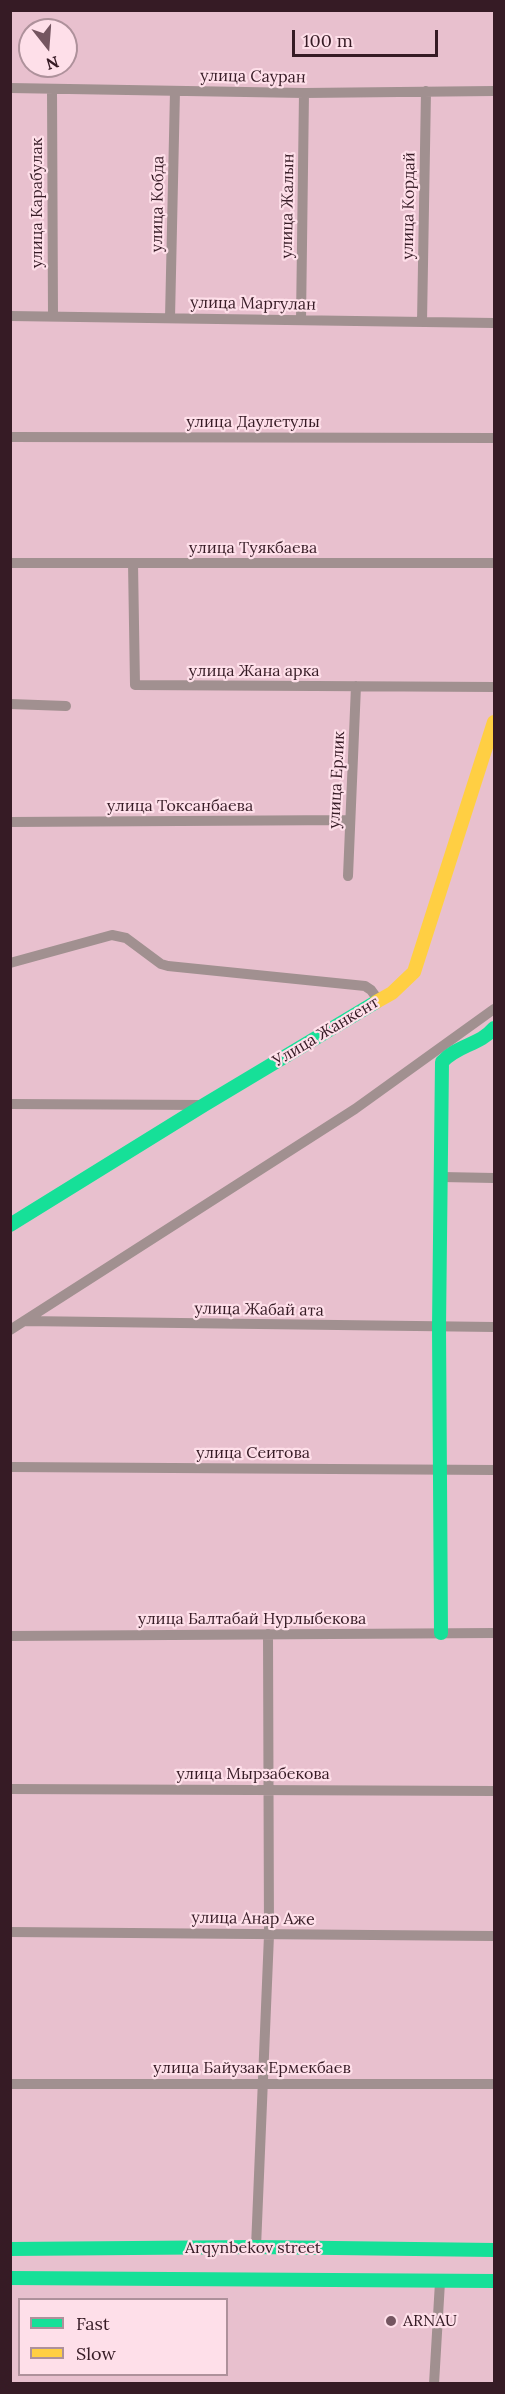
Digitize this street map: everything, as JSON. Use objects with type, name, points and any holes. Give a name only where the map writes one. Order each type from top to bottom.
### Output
[{"type":"street","name":"улица Сауран","points":[[10,88],[304,93],[495,90]]},
{"type":"street","name":"улица Карабулак","points":[[52,89],[53,316]]},
{"type":"street","name":"улица Кобда","points":[[170,318],[175,91]]},
{"type":"street","name":"улица Кордай","points":[[422,322],[426,91]]},
{"type":"street","name":"улица Жалын","points":[[301,320],[304,93]]},
{"type":"street","name":"улица Маргулан","points":[[10,315],[495,323]]},
{"type":"street","name":"улица Даулетулы","points":[[10,437],[495,438]]},
{"type":"street","name":"улица Туякбаева","points":[[10,563],[495,563]]},
{"type":"street","name":"улица Жана арка","points":[[133,563],[135,685],[495,687]]},
{"type":"street","name":"улица Ерлик","points":[[348,876],[356,686]]},
{"type":"street","points":[[10,704],[66,706]]},
{"type":"street","name":"Улица Жанкент","points":[[10,1225],[204,1105],[379,1001],[404,983],[414,972],[495,722]]},
{"type":"street","name":"улица Токсанбаева","points":[[10,822],[350,820]]},
{"type":"street","points":[[10,963],[103,936],[120,935],[161,964],[168,966],[365,986],[379,1001]]},
{"type":"street","points":[[10,1329],[355,1109],[484,1015],[495,1010]]},
{"type":"street","points":[[441,1633],[439,1327],[442,1062],[457,1047],[489,1036],[495,1028]]},
{"type":"street","points":[[10,1104],[204,1105]]},
{"type":"street","points":[[442,1177],[495,1178]]},
{"type":"street","name":"улица Жабай ата","points":[[24,1321],[495,1327]]},
{"type":"street","name":"улица Сеитова","points":[[10,1467],[495,1470]]},
{"type":"street","name":"улица Балтабай Нурлыбекова","points":[[10,1636],[495,1633]]},
{"type":"street","points":[[256,2247],[269,1935],[268,1634]]},
{"type":"street","name":"улица Мырзабекова","points":[[10,1789],[495,1791]]},
{"type":"street","name":"улица Анар Аже","points":[[10,1932],[495,1936]]},
{"type":"street","name":"улица Байузак Ермекбаев","points":[[10,2084],[495,2084]]},
{"type":"street","name":"Arqynbekov street","points":[[10,2249],[256,2247],[495,2250]]},
{"type":"street","name":"Arqynbekov street","points":[[10,2278],[495,2281]]},
{"type":"street","points":[[434,2384],[441,2282]]},
{"type":"traffic: fast","points":[[10,1225],[376,1002]]},
{"type":"traffic: fast","points":[[441,1633],[439,1327],[442,1062],[454,1052],[482,1038],[494,1028]]},
{"type":"traffic: fast","points":[[10,2249],[256,2247],[494,2250]]},
{"type":"traffic: fast","points":[[10,2278],[494,2281]]},
{"type":"traffic: slow","points":[[376,1002],[392,993],[414,972],[494,722]]},
{"type":"place","name":"ARNAU","points":[[391,2321]]}]
